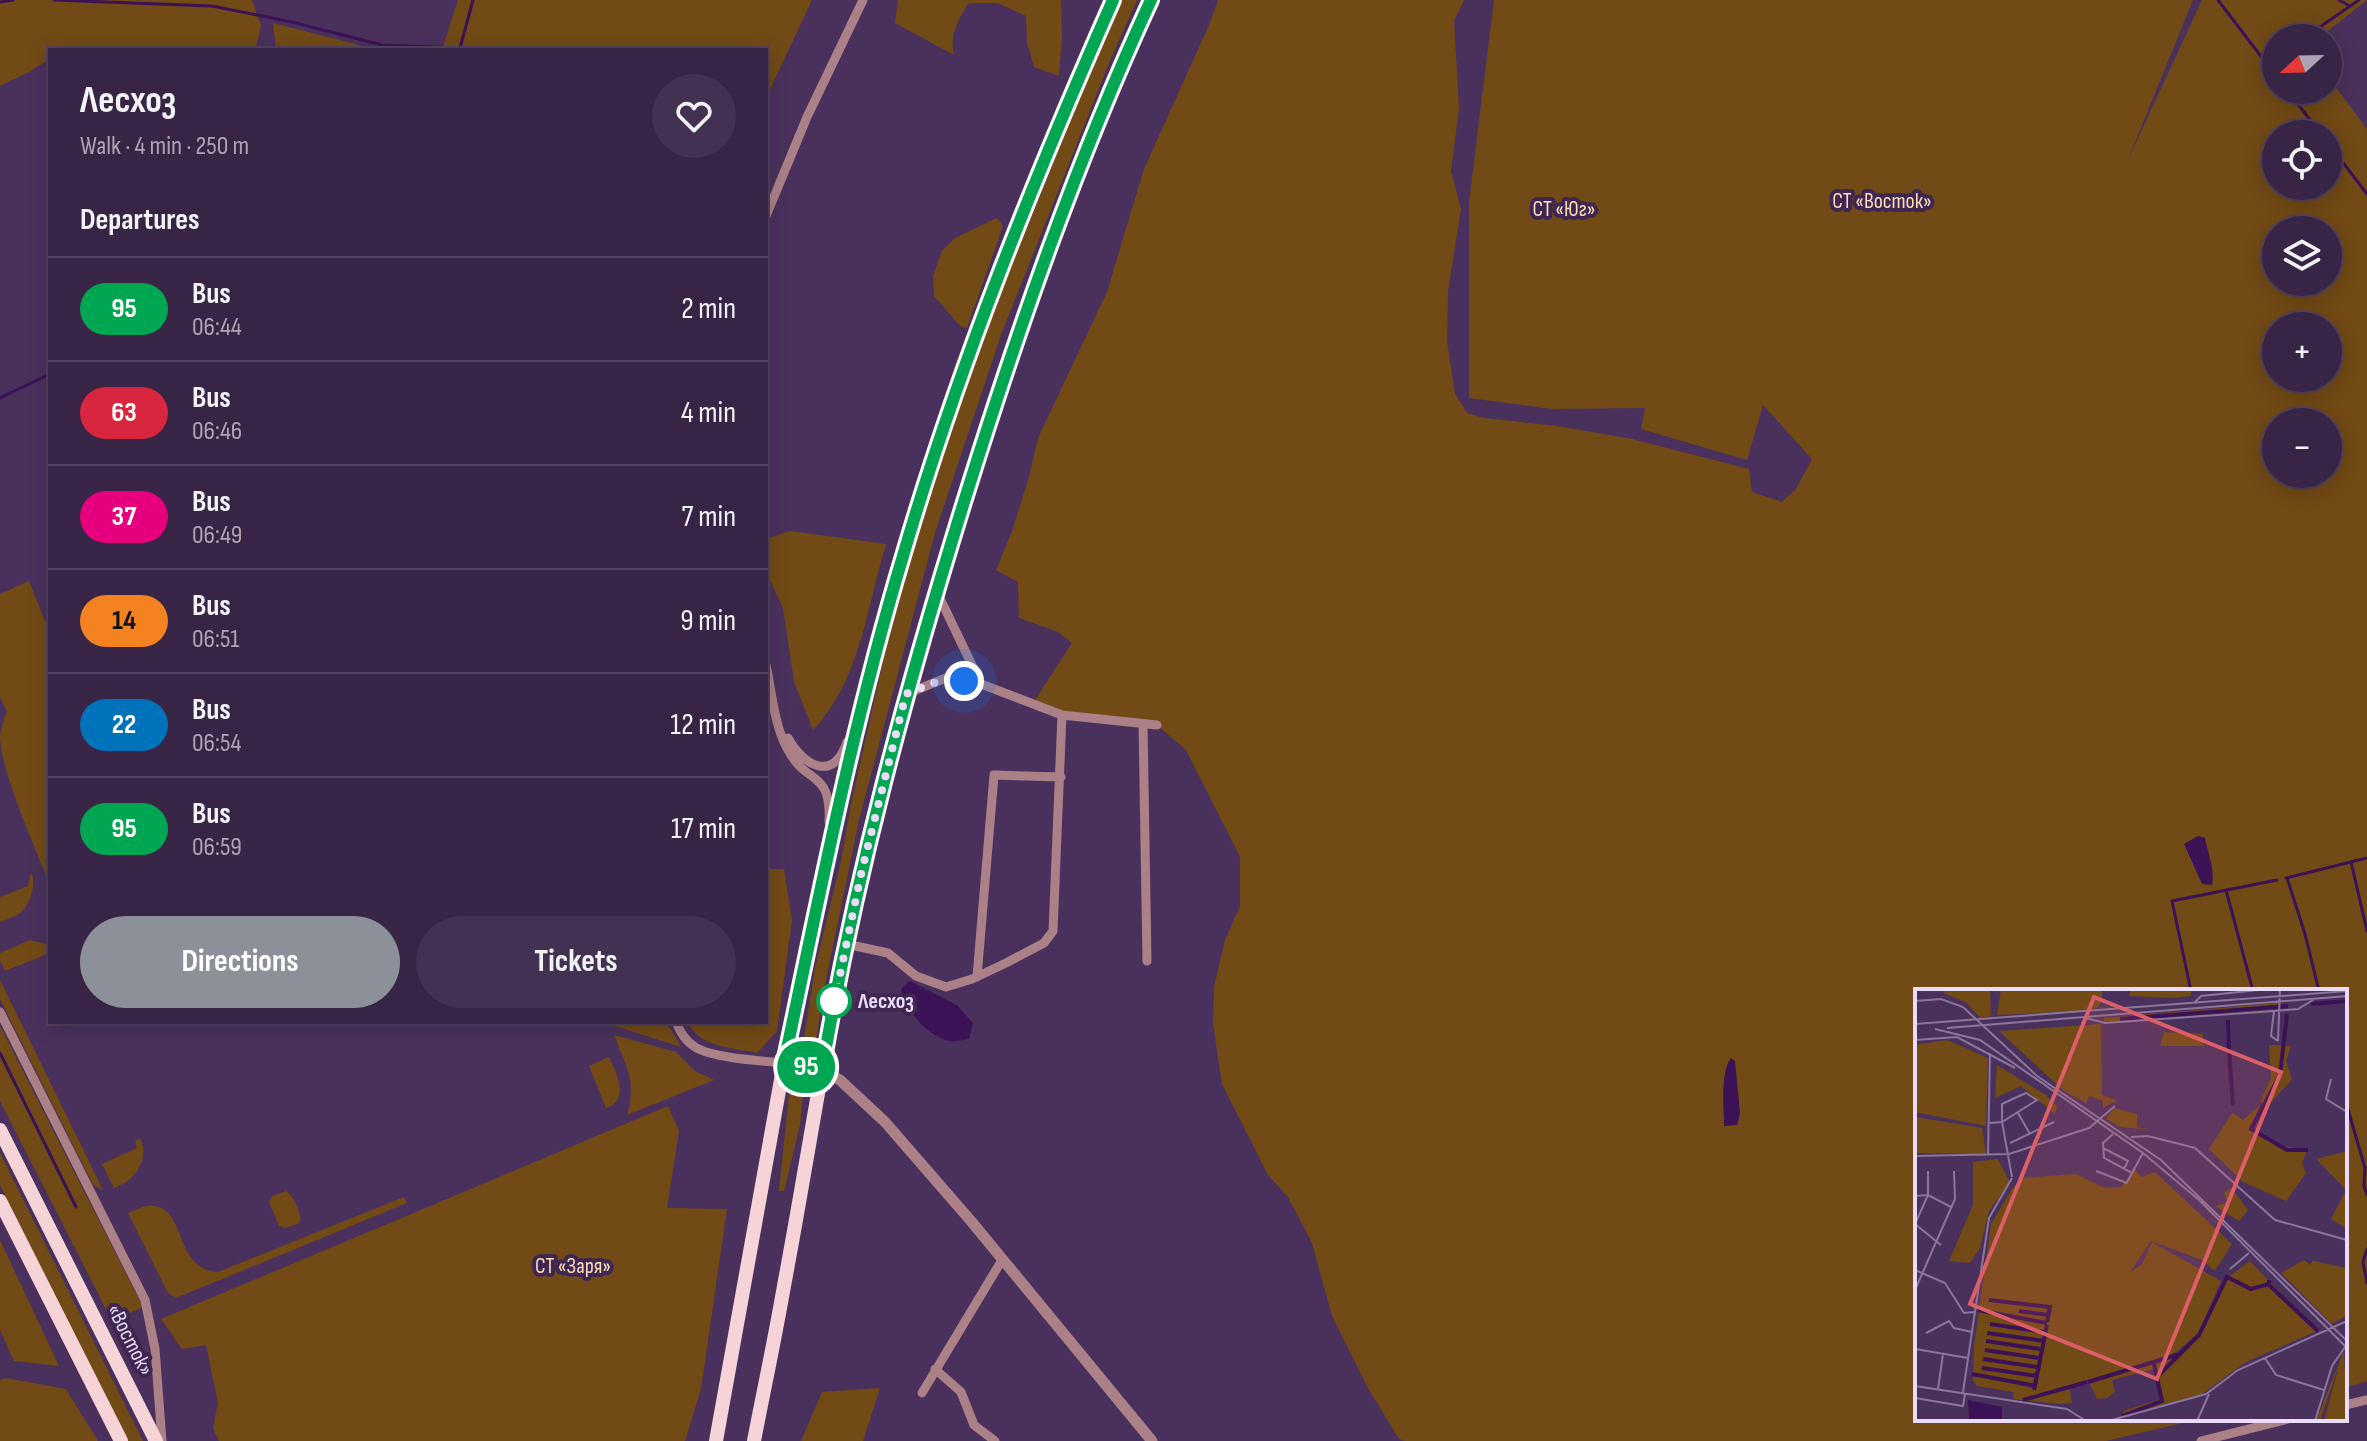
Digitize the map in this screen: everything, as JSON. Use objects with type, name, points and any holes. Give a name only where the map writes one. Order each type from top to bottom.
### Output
[{"type":"main road","points":[[716,1441],[784,1063],[827,853],[862,706],[903,556],[969,351],[1047,150],[1112,0]]},
{"type":"main road","points":[[754,1441],[846,944],[906,694],[992,410],[1067,197],[1151,0]]},
{"type":"main road","name":"«Восток»","points":[[0,1130],[156,1441]]},
{"type":"main road","points":[[0,1201],[121,1441]]},
{"type":"street","points":[[768,211],[807,117],[863,0]]},
{"type":"street","points":[[936,590],[981,684]]},
{"type":"street","points":[[768,675],[789,753],[829,796],[827,853]]},
{"type":"street","points":[[906,694],[946,678],[981,684],[1062,715],[1157,725]]},
{"type":"street","points":[[776,713],[797,753],[811,764],[824,767],[840,759],[855,716],[862,706]]},
{"type":"street","points":[[846,944],[888,953],[916,976],[946,987],[977,977],[1044,943],[1053,931],[1062,715]]},
{"type":"street","points":[[1143,724],[1147,961]]},
{"type":"street","points":[[977,977],[994,775],[1061,777]]},
{"type":"street","points":[[0,1012],[145,1300],[155,1349],[162,1441]]},
{"type":"street","points":[[677,1024],[691,1045],[704,1052],[822,1070],[840,1080],[885,1122],[1152,1441]]},
{"type":"street","points":[[922,1393],[1002,1260]]},
{"type":"street","points":[[935,1369],[961,1392],[974,1425],[995,1441]]},
{"type":"street","points":[[2347,1405],[2367,1400]]},
{"type":"street","points":[[2201,1441],[2280,1421]]},
{"type":"green space","points":[[0,0],[252,0],[261,26],[256,48],[48,48],[48,60],[0,86]]},
{"type":"green space","points":[[458,0],[812,0],[768,94],[768,48],[443,48]]},
{"type":"green space","points":[[898,0],[1061,0],[1059,76],[1034,67],[1027,43],[1026,16],[998,3],[969,3],[956,28],[954,55],[895,23]]},
{"type":"green space","points":[[1122,0],[1137,0],[1001,335],[935,533],[859,820],[815,1047],[803,1045],[815,968],[841,861],[851,804],[887,644],[918,528],[979,346]]},
{"type":"green space","points":[[1218,0],[1464,0],[1454,21],[1459,108],[1451,171],[1461,209],[1448,291],[1447,341],[1455,394],[1467,413],[1632,439],[1749,469],[1752,492],[1782,502],[1796,489],[1812,459],[1763,405],[1747,460],[1641,429],[1645,408],[1552,409],[1469,398],[1469,202],[1494,0],[2193,0],[2127,162],[2202,0],[2367,0],[2337,24],[2262,24],[2262,104],[2342,104],[2342,96],[2367,129],[2367,1381],[2347,1387],[2347,989],[1915,989],[1915,1421],[2191,1421],[2106,1441],[1399,1439],[1368,1388],[1332,1316],[1312,1243],[1288,1197],[1268,1175],[1222,1084],[1213,1023],[1214,987],[1225,940],[1240,906],[1240,857],[1186,750],[1157,725],[1062,715],[1033,703],[1072,643],[1058,632],[1019,618],[1018,582],[996,570],[1012,531],[1038,438],[1107,292],[1144,169]]},
{"type":"green space","points":[[273,23],[375,48],[276,48]]},
{"type":"green space","points":[[997,218],[1003,226],[967,328],[961,327],[934,296],[933,276],[942,251],[955,238]]},
{"type":"green space","points":[[790,531],[886,544],[852,666],[829,711],[813,730],[794,682],[783,608],[768,576],[768,538]]},
{"type":"green space","points":[[29,581],[48,628],[48,881],[12,787],[2,750],[0,736],[7,711],[0,698],[0,594]]},
{"type":"green space","points":[[768,869],[784,869],[792,920],[777,1031],[757,1053],[708,1041],[689,1024],[768,1024]]},
{"type":"green space","points":[[32,874],[33,890],[24,910],[0,922],[0,897],[28,886]]},
{"type":"green space","points":[[30,940],[48,944],[48,954],[5,971],[0,953]]},
{"type":"green space","points":[[0,980],[103,1190],[93,1185],[0,999]]},
{"type":"green space","points":[[666,1024],[681,1047],[615,1026]]},
{"type":"green space","points":[[0,1026],[143,1307],[112,1321],[0,1101]]},
{"type":"green space","points":[[614,1035],[676,1052],[695,1071],[714,1080],[627,1115],[630,1083]]},
{"type":"green space","points":[[609,1057],[618,1078],[620,1093],[618,1099],[606,1108],[589,1066]]},
{"type":"green space","points":[[789,1094],[803,1096],[800,1125],[784,1191],[779,1191]]},
{"type":"green space","name":"СТ «Заря»","points":[[668,1106],[679,1131],[667,1208],[727,1209],[701,1389],[685,1441],[219,1441],[213,1428],[218,1403],[206,1345],[182,1349],[161,1319]]},
{"type":"green space","points":[[139,1138],[143,1153],[138,1169],[128,1181],[114,1188],[102,1164],[137,1148],[135,1142]]},
{"type":"green space","points":[[0,1153],[143,1441],[128,1441],[0,1185]]},
{"type":"green space","points":[[286,1191],[297,1205],[300,1223],[285,1228],[279,1226],[269,1202],[272,1196]]},
{"type":"green space","points":[[404,1197],[407,1203],[176,1298],[168,1293],[128,1213],[147,1206],[160,1208],[176,1224],[193,1260],[203,1268],[218,1272]]},
{"type":"green space","points":[[0,1240],[59,1366],[14,1361],[0,1330]]},
{"type":"green space","points":[[6,1378],[66,1389],[98,1441],[0,1441],[0,1380]]},
{"type":"green space","points":[[880,1388],[863,1441],[801,1441],[822,1392]]},
{"type":"shaded area","points":[[2198,836],[2205,838],[2212,867],[2212,885],[2202,884],[2184,844]]},
{"type":"shaded area","points":[[910,981],[957,1005],[973,1023],[969,1039],[949,1041],[925,1028],[912,1014],[901,989]]},
{"type":"shaded area","points":[[1731,1058],[1735,1061],[1740,1113],[1737,1125],[1724,1126],[1724,1081]]},
{"type":"waterway","points":[[0,2],[13,0]]},
{"type":"waterway","points":[[54,0],[212,6],[382,45],[460,48],[473,0]]},
{"type":"waterway","points":[[2218,0],[2262,58]]},
{"type":"waterway","points":[[2339,0],[2350,6]]},
{"type":"waterway","points":[[2324,24],[2359,0]]},
{"type":"waterway","points":[[2298,104],[2310,120]]},
{"type":"waterway","points":[[2342,161],[2367,194]]},
{"type":"waterway","points":[[0,398],[48,375]]},
{"type":"waterway","points":[[2286,878],[2367,858]]},
{"type":"waterway","points":[[2351,862],[2367,931]]},
{"type":"waterway","points":[[2287,878],[2319,989]]},
{"type":"waterway","points":[[2191,989],[2172,901],[2277,880]]},
{"type":"waterway","points":[[2226,890],[2252,989]]},
{"type":"waterway","points":[[0,1053],[76,1207]]},
{"type":"waterway","points":[[2347,1106],[2365,1168],[2367,1195]]},
{"type":"waterway","points":[[2367,1249],[2363,1262],[2367,1283]]},
{"type":"bus line","name":"95","points":[[1113,0],[1047,150],[969,351],[903,556],[862,706],[825,861],[784,1063],[822,1070],[862,870],[906,694],[936,590],[992,410],[1067,197],[1151,0]]},
{"type":"place","name":"Лесхоз","points":[[834,1001]]},
{"type":"route","points":[[834,1001],[833,1008],[862,870],[906,694],[946,678],[964,681]]},
{"type":"park label","name":"СТ «Восток»","points":[[1882,201]]},
{"type":"park label","name":"СТ «Юг»","points":[[1564,209]]}]
